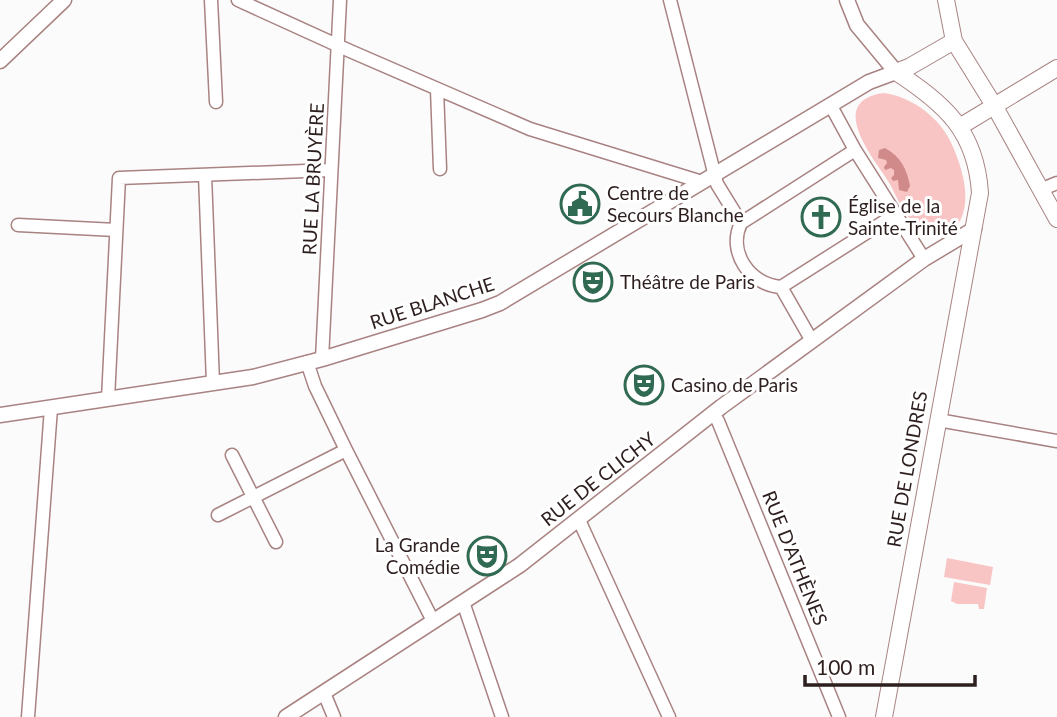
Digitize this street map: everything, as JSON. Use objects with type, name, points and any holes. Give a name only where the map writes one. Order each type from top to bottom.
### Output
[{"type":"main road","points":[[946,0],[954,41],[995,107],[1057,219]]},
{"type":"main road","points":[[896,72],[954,41]]},
{"type":"main road","points":[[896,72],[931,95],[961,127],[1057,68]]},
{"type":"main road","name":"RUE DE LONDRES","points":[[884,717],[980,199],[977,167],[961,127]]},
{"type":"street","points":[[0,61],[64,0]]},
{"type":"street","points":[[211,0],[216,102]]},
{"type":"street","points":[[238,0],[530,129],[708,179],[717,184],[740,223]]},
{"type":"street","name":"RUE LA BRUYÈRE","points":[[322,359],[340,0]]},
{"type":"street","points":[[670,0],[708,179]]},
{"type":"street","points":[[847,0],[857,25],[896,72]]},
{"type":"street","name":"RUE BLANCHE","points":[[0,415],[253,377],[482,310],[500,303],[869,82],[896,72]]},
{"type":"street","points":[[437,89],[440,169]]},
{"type":"street","points":[[831,106],[925,258]]},
{"type":"street","points":[[856,150],[740,223],[736,238],[742,262],[762,283],[781,287],[896,214]]},
{"type":"street","points":[[108,399],[118,178],[331,170]]},
{"type":"street","points":[[205,175],[214,383]]},
{"type":"street","points":[[1040,190],[1057,183]]},
{"type":"street","points":[[18,225],[116,230]]},
{"type":"street","name":"RUE DE CLICHY","points":[[286,717],[520,565],[713,414],[925,258],[974,229]]},
{"type":"street","points":[[781,287],[812,341]]},
{"type":"street","points":[[306,362],[345,450],[433,621]]},
{"type":"street","points":[[28,717],[51,408]]},
{"type":"street","name":"RUE D'ATHÈNES","points":[[713,414],[839,717]]},
{"type":"street","points":[[938,420],[1057,442]]},
{"type":"street","points":[[218,515],[345,450]]},
{"type":"street","points":[[232,455],[276,542]]},
{"type":"street","points":[[579,520],[669,717]]},
{"type":"street","points":[[463,602],[502,717]]},
{"type":"street","points":[[324,693],[334,717]]},
{"type":"shaded area","points":[[884,93],[905,99],[925,111],[942,127],[953,147],[962,173],[965,201],[961,219],[950,231],[929,232],[913,222],[859,132],[856,119],[858,107],[866,98]]},
{"type":"shaded area","points":[[885,148],[899,159],[905,169],[910,186],[907,192],[899,190],[898,180],[893,181],[891,178],[894,170],[885,170],[886,160],[878,158],[879,150]]},
{"type":"shaded area","points":[[947,558],[993,567],[990,585],[944,577]]},
{"type":"shaded area","points":[[954,582],[987,588],[984,609],[979,609],[978,604],[957,604],[951,601]]},
{"type":"place","name":"Centre de Secours Blanche","points":[[580,204]]},
{"type":"place","name":"Église de la Sainte-Trinité","points":[[821,217]]},
{"type":"place","name":"Théâtre de Paris","points":[[593,282]]},
{"type":"place","name":"Casino de Paris","points":[[644,385]]},
{"type":"place","name":"La Grande Comédie","points":[[487,556]]}]
